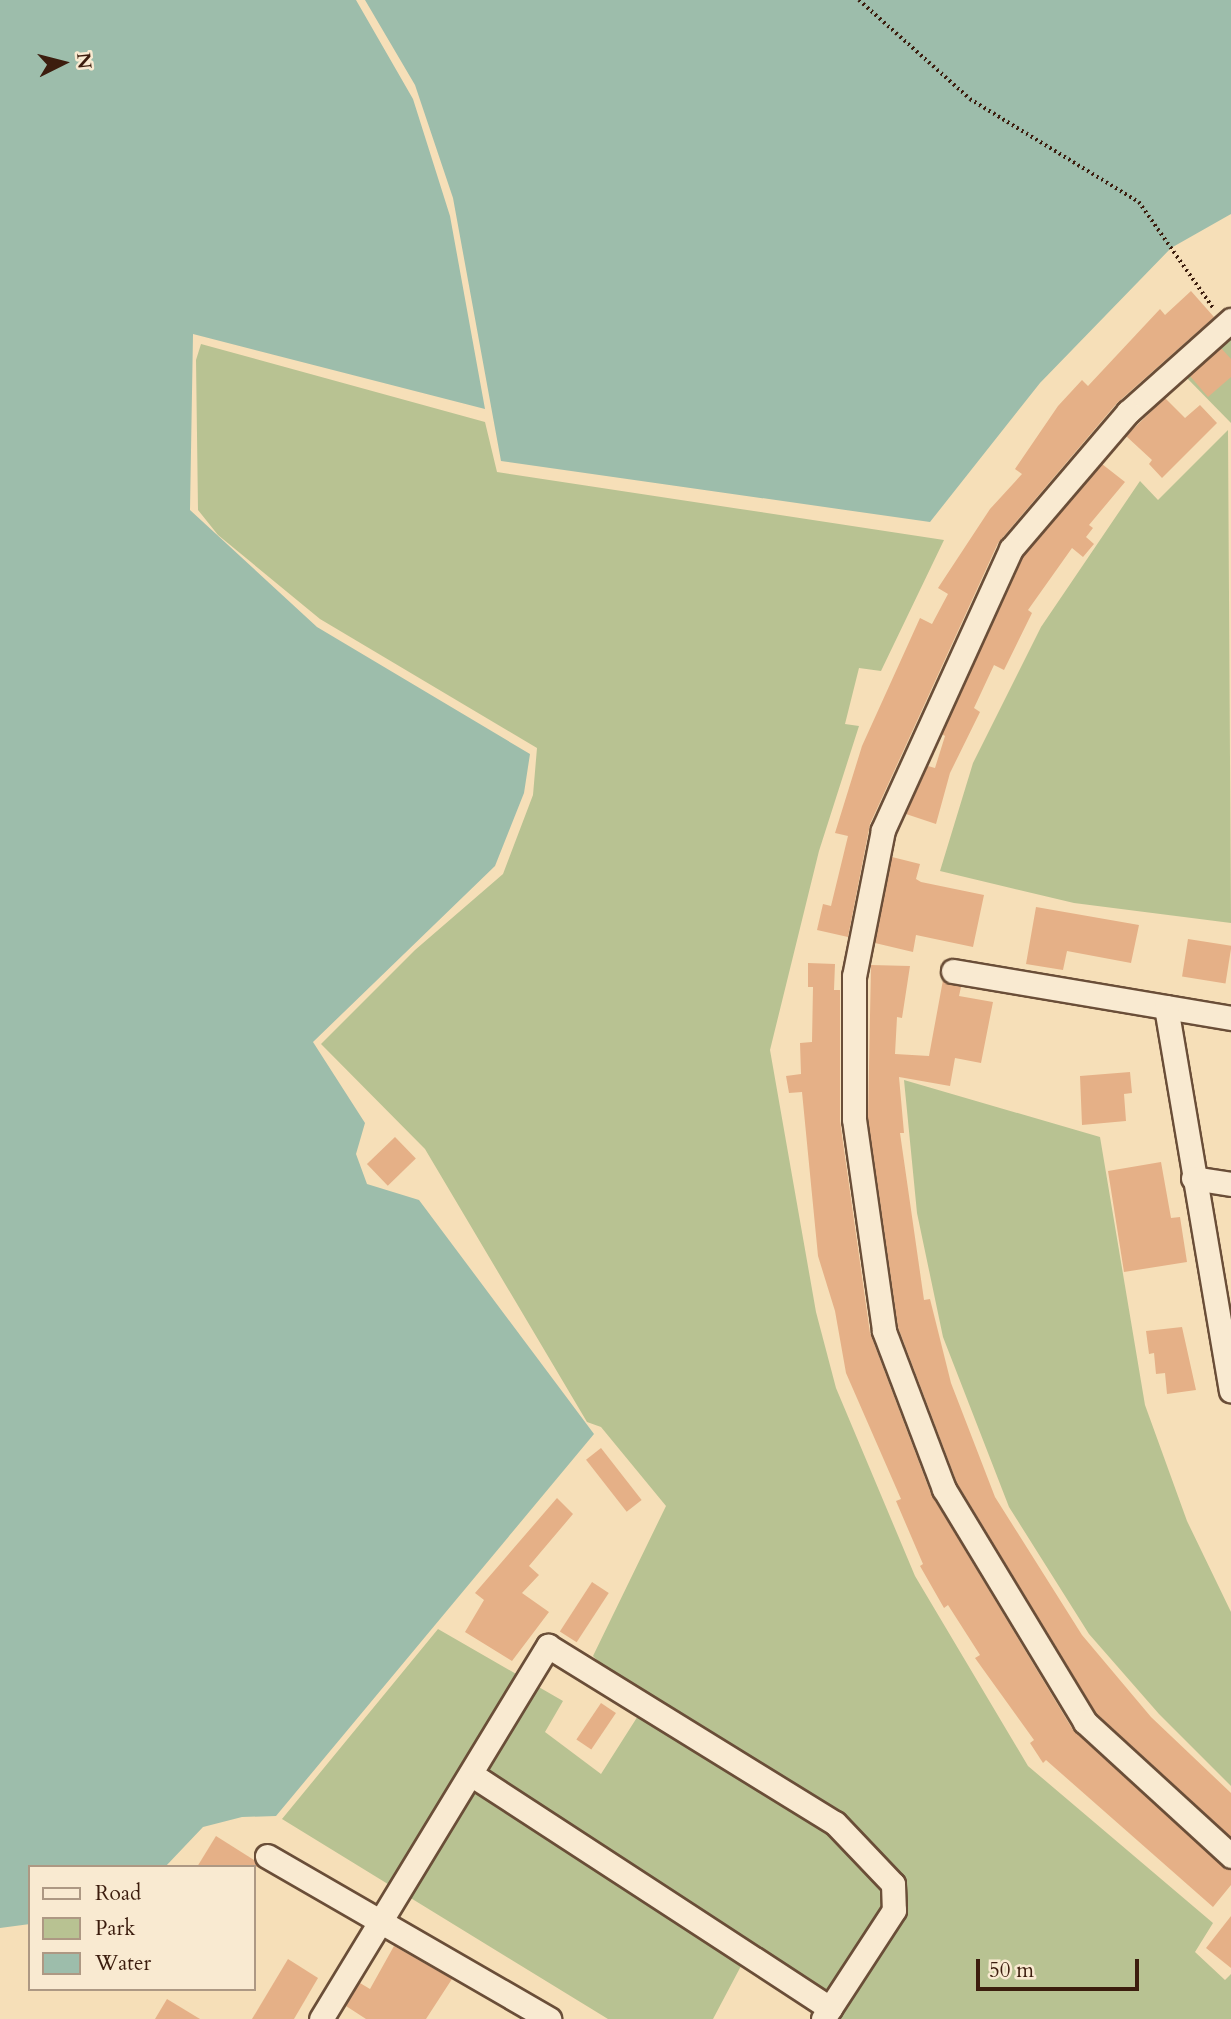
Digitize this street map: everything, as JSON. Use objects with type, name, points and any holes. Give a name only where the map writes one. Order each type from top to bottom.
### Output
[{"type":"street","points":[[1229,323],[1128,412],[1012,549],[883,830],[854,976],[854,1119],[884,1331],[944,1489],[1085,1722],[1231,1856]]},
{"type":"street","points":[[953,971],[1231,1018]]},
{"type":"street","points":[[1166,1007],[1193,1178],[1231,1386]]},
{"type":"street","points":[[1193,1178],[1231,1184]]},
{"type":"street","points":[[321,2019],[548,1646],[835,1823],[893,1884],[894,1910],[826,2014],[480,1780]]},
{"type":"street","points":[[267,1856],[549,2019]]},
{"type":"path","points":[[859,0],[970,99],[1139,202],[1185,274],[1229,323]]},
{"type":"green space","points":[[1231,330],[1231,423],[1182,373]]},
{"type":"green space","points":[[201,344],[485,422],[497,472],[944,540],[881,671],[859,668],[845,724],[859,726],[819,851],[770,1050],[816,1312],[836,1388],[915,1576],[1028,1766],[1213,1923],[1195,1952],[1225,1980],[1231,1974],[1231,2019],[810,2019],[812,2013],[741,1966],[713,2019],[608,2019],[282,1819],[438,1629],[563,1701],[545,1732],[601,1774],[643,1708],[593,1656],[666,1506],[601,1427],[587,1422],[425,1149],[321,1044],[415,950],[503,874],[533,795],[537,748],[320,619],[218,535],[198,510],[196,360]]},
{"type":"green space","points":[[1228,430],[1231,923],[1074,903],[940,871],[973,763],[1041,627],[1140,481],[1158,500]]},
{"type":"green space","points":[[904,1080],[1100,1137],[1145,1405],[1187,1521],[1231,1612],[1231,1786],[1159,1714],[1089,1634],[1009,1507],[943,1337],[917,1213]]},
{"type":"water","points":[[0,0],[356,0],[413,99],[450,216],[485,409],[193,334],[190,510],[317,627],[530,754],[524,793],[495,866],[313,1042],[365,1123],[356,1154],[367,1184],[419,1200],[594,1434],[276,1816],[242,1817],[203,1827],[167,1865],[28,1865],[28,1924],[0,1928]]},
{"type":"water","points":[[365,0],[1231,0],[1231,214],[1171,248],[1040,383],[930,522],[501,461],[453,198],[415,85]]},
{"type":"building","points":[[1191,291],[1214,317],[1117,403],[998,543],[870,824],[848,937],[817,930],[823,904],[831,906],[848,836],[835,833],[862,746],[920,618],[932,624],[948,594],[938,588],[990,509],[1022,474],[1015,469],[1058,406],[1082,380],[1088,386],[1160,309],[1165,315]]},
{"type":"building","points":[[1221,348],[1231,359],[1231,377],[1208,397],[1190,376]]},
{"type":"building","points":[[1165,398],[1185,418],[1200,405],[1217,423],[1162,478],[1149,464],[1152,460],[1126,436]]},
{"type":"building","points":[[1102,464],[1125,482],[1089,525],[1093,528],[1086,537],[1094,544],[1083,557],[1072,548],[1028,610],[1032,613],[1004,670],[994,665],[974,708],[980,712],[950,773],[936,824],[906,814],[928,766],[935,768],[945,736],[942,734],[1023,557]]},
{"type":"building","points":[[892,857],[920,864],[916,879],[921,882],[984,895],[973,947],[916,935],[913,952],[875,943]]},
{"type":"building","points":[[1036,907],[1139,925],[1131,963],[1067,951],[1063,970],[1026,964]]},
{"type":"building","points":[[1188,939],[1231,946],[1226,983],[1182,977]]},
{"type":"building","points":[[808,963],[835,964],[834,990],[840,990],[840,1121],[870,1333],[931,1494],[1073,1730],[1222,1866],[1231,1870],[1231,1885],[1213,1907],[1046,1760],[1043,1763],[1030,1743],[1034,1740],[975,1658],[980,1655],[948,1605],[944,1608],[920,1566],[923,1564],[896,1501],[901,1499],[846,1373],[835,1311],[818,1256],[802,1092],[789,1093],[786,1076],[801,1074],[800,1043],[812,1042],[813,987],[808,987]]},
{"type":"building","points":[[871,965],[910,966],[902,1018],[897,1017],[895,1054],[929,1056],[943,980],[961,987],[959,996],[993,1002],[981,1063],[955,1058],[950,1086],[899,1077],[904,1133],[900,1133],[924,1300],[930,1299],[951,1383],[995,1497],[1082,1635],[1151,1717],[1231,1793],[1231,1837],[1096,1713],[957,1483],[898,1327],[868,1118]]},
{"type":"building","points":[[1130,1072],[1132,1093],[1124,1094],[1126,1121],[1082,1125],[1080,1076]]},
{"type":"building","points":[[395,1137],[416,1159],[388,1186],[367,1164]]},
{"type":"building","points":[[1161,1162],[1171,1218],[1180,1217],[1187,1262],[1124,1272],[1108,1171]]},
{"type":"building","points":[[1182,1327],[1196,1390],[1167,1394],[1165,1373],[1156,1374],[1154,1353],[1149,1354],[1146,1331]]},
{"type":"building","points":[[601,1448],[642,1500],[627,1512],[586,1460]]},
{"type":"building","points":[[557,1498],[573,1514],[529,1566],[539,1575],[522,1593],[549,1612],[512,1661],[465,1632],[484,1600],[475,1593]]},
{"type":"building","points":[[592,1582],[609,1593],[577,1642],[560,1631]]},
{"type":"building","points":[[601,1703],[616,1713],[591,1750],[576,1739]]},
{"type":"building","points":[[216,1836],[254,1860],[258,1867],[256,1865],[198,1865]]},
{"type":"building","points":[[1231,1916],[1231,1968],[1206,1948]]},
{"type":"building","points":[[394,1946],[452,1979],[426,2019],[366,2019],[346,2006],[360,1983],[370,1989]]},
{"type":"building","points":[[288,1959],[318,1978],[294,2019],[252,2019]]},
{"type":"building","points":[[167,1999],[200,2019],[155,2019]]}]
